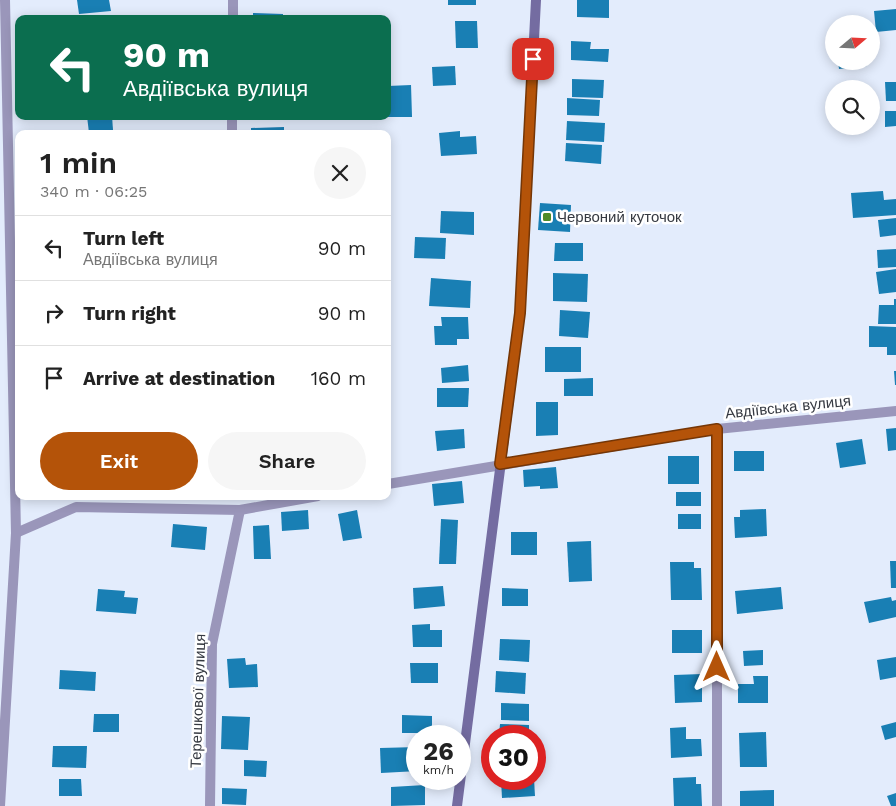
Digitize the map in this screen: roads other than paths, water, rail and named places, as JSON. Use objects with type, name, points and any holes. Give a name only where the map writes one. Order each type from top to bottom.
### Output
[{"type":"street","points":[[5,0],[15,485]]},
{"type":"street","points":[[233,0],[233,15]]},
{"type":"street","points":[[457,806],[520,313],[536,0]]},
{"type":"street","name":"Авдіївська вулиця","points":[[391,483],[717,429],[896,411]]},
{"type":"street","points":[[717,429],[717,806]]},
{"type":"street","points":[[0,806],[16,533],[15,500]]},
{"type":"street","points":[[16,533],[76,507],[240,510],[278,500]]},
{"type":"street","name":"Терешкової вулиця","points":[[210,806],[212,644],[240,510]]},
{"type":"place","name":"Червоний куточок","points":[[547,217]]}]
